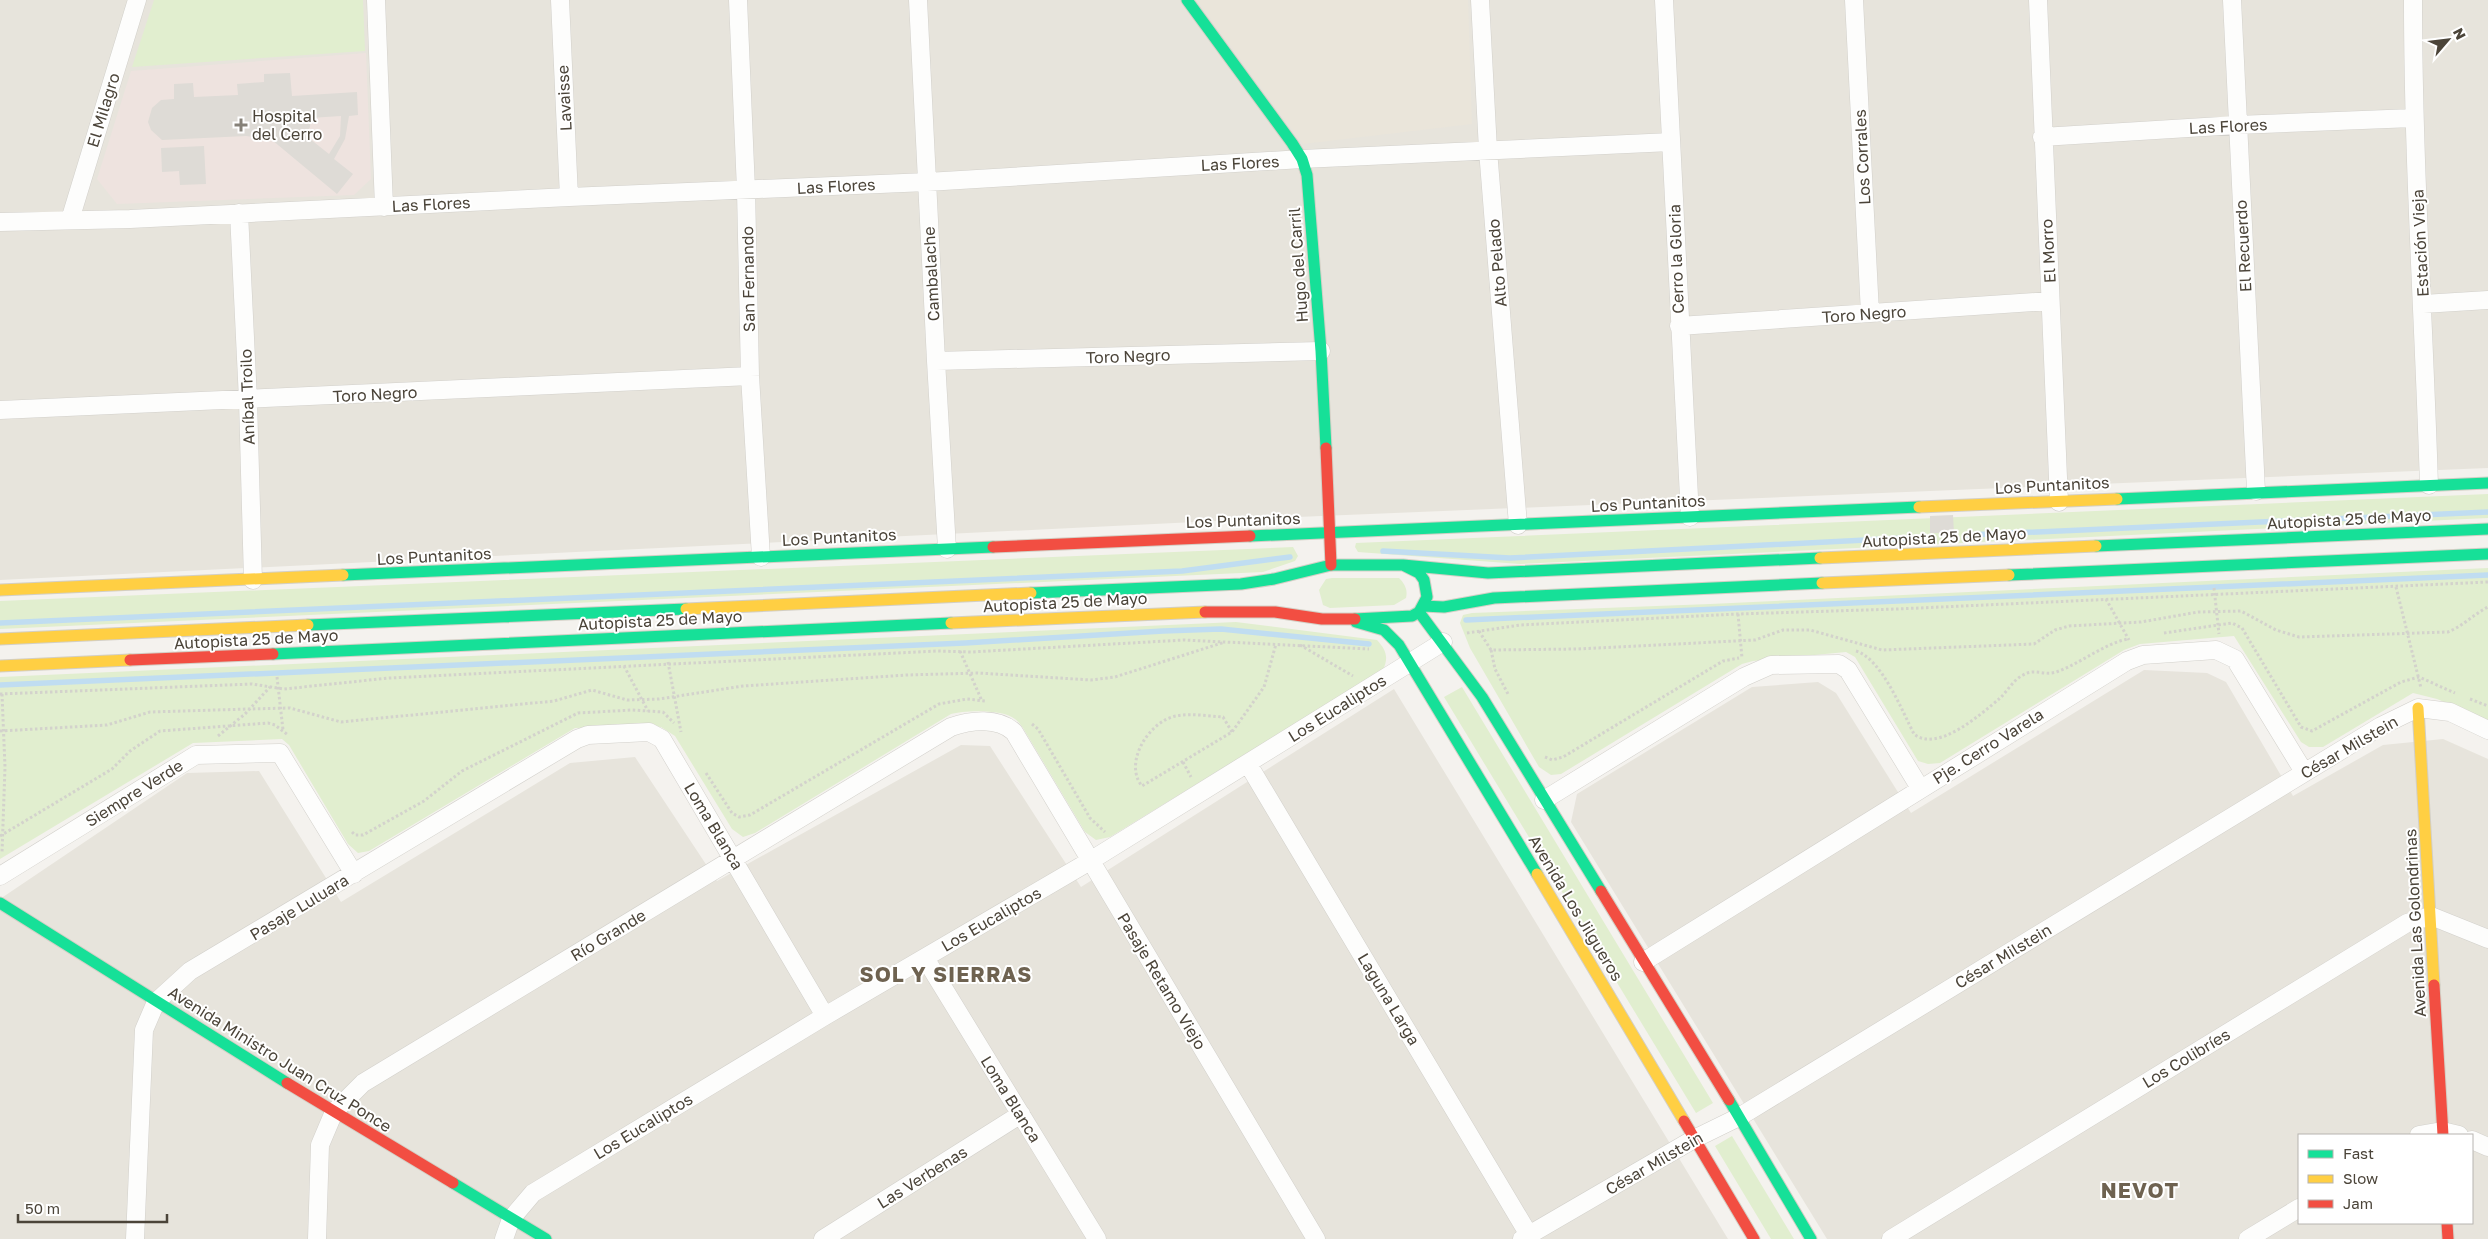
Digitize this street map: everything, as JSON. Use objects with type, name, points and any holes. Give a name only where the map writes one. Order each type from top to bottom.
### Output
[{"type":"street","name":"El Milagro","points":[[70,220],[136,0]]},
{"type":"street","points":[[376,0],[384,207]]},
{"type":"street","name":"Lavaisse","points":[[560,0],[569,196]]},
{"type":"street","name":"San Fernando","points":[[738,0],[746,190],[750,376],[761,557]]},
{"type":"street","name":"Cambalache","points":[[918,0],[947,549]]},
{"type":"street","name":"Hugo del Carril","points":[[1187,0],[1292,143],[1302,159],[1307,176],[1321,351],[1331,565]]},
{"type":"street","name":"Alto Pelado","points":[[1480,0],[1488,150],[1518,525]]},
{"type":"street","name":"Cerro la Gloria","points":[[1664,0],[1678,326],[1690,517]]},
{"type":"street","name":"Los Corrales","points":[[1854,0],[1870,313]]},
{"type":"street","name":"El Morro","points":[[2038,0],[2042,137],[2059,502]]},
{"type":"street","name":"El Recuerdo","points":[[2232,0],[2256,491]]},
{"type":"street","name":"Estación Vieja","points":[[2413,0],[2413,118],[2423,304],[2429,485]]},
{"type":"street","name":"Las Flores","points":[[2042,137],[2237,125],[2413,118]]},
{"type":"street","name":"Las Flores","points":[[0,222],[384,207],[569,196],[927,182],[1302,159],[1671,142]]},
{"type":"street","name":"Aníbal Troilo","points":[[239,213],[248,400],[252,580]]},
{"type":"street","points":[[2423,304],[2488,300]]},
{"type":"street","name":"Toro Negro","points":[[1678,326],[2050,301]]},
{"type":"street","name":"Toro Negro","points":[[936,361],[1321,351]]},
{"type":"street","name":"Toro Negro","points":[[0,410],[750,376]]},
{"type":"street","name":"Los Puntanitos","points":[[0,590],[2059,502],[2256,491],[2488,483]]},
{"type":"street","name":"Autopista 25 de Mayo","points":[[0,639],[1242,584],[1274,580],[1331,565],[1403,565],[1488,573],[2488,529]]},
{"type":"street","points":[[1421,609],[1504,598],[2488,554]]},
{"type":"street","points":[[1349,620],[1412,616],[1421,609],[1426,598],[1424,580],[1418,573],[1403,565]]},
{"type":"street","points":[[1304,584],[1306,578],[1318,567]]},
{"type":"street","points":[[1306,606],[1309,611],[1322,619]]},
{"type":"street","name":"Avenida Los Jilgueros","points":[[1421,609],[1482,697],[1739,1117],[1811,1239]]},
{"type":"street","name":"Autopista 25 de Mayo","points":[[0,666],[1223,611],[1275,612],[1322,619],[1349,620]]},
{"type":"street","name":"Avenida Los Jilgueros","points":[[1349,620],[1380,627],[1388,632],[1410,663],[1754,1239]]},
{"type":"street","name":"Los Eucaliptos","points":[[504,1239],[511,1219],[533,1193],[825,1016],[1090,861],[1443,642]]},
{"type":"street","name":"Pje. Cerro Varela","points":[[1643,962],[2127,661],[2138,656],[2216,650],[2221,652]]},
{"type":"street","points":[[2221,652],[2235,659],[2304,772]]},
{"type":"street","points":[[1544,800],[1744,678],[1771,665],[1839,664],[1848,670],[1920,788]]},
{"type":"street","points":[[2422,709],[2450,712],[2488,730]]},
{"type":"street","name":"César Milstein","points":[[1526,1237],[1694,1138],[1739,1117],[2381,726],[2422,709]]},
{"type":"street","name":"Avenida Las Golondrinas","points":[[2422,709],[2431,916],[2448,1134]]},
{"type":"street","name":"Río Grande","points":[[317,1239],[320,1145],[334,1112],[363,1083],[951,727],[968,721],[999,724]]},
{"type":"street","name":"Pasaje Retamo Viejo","points":[[999,724],[1014,732],[1316,1239]]},
{"type":"street","name":"Pasaje Luluara","points":[[135,1239],[144,1030],[156,1002],[190,971],[577,739],[588,735],[649,732],[666,745]]},
{"type":"street","name":"Loma Blanca","points":[[666,745],[825,1016]]},
{"type":"street","points":[[280,753],[354,874]]},
{"type":"street","name":"Siempre Verde","points":[[1,867],[196,754],[280,753]]},
{"type":"street","name":"Laguna Larga","points":[[1248,764],[1526,1237]]},
{"type":"street","name":"Avenida Ministro Juan Cruz Ponce","points":[[0,903],[334,1112],[546,1239]]},
{"type":"street","points":[[2431,916],[2488,939]]},
{"type":"street","name":"Los Colibríes","points":[[1891,1239],[2407,923],[2431,916]]},
{"type":"street","name":"Loma Blanca","points":[[924,958],[1097,1239]]},
{"type":"street","name":"Las Verbenas","points":[[822,1239],[1021,1114]]},
{"type":"street","points":[[2473,1140],[2488,1147]]},
{"type":"street","points":[[2248,1239],[2298,1209]]},
{"type":"street","points":[[2447,1224],[2448,1239]]},
{"type":"path","points":[[1467,633],[1520,625],[1738,614],[2215,596],[2488,582]]},
{"type":"path","points":[[2396,587],[2419,678],[2422,709]]},
{"type":"path","points":[[2215,596],[2221,652]]},
{"type":"path","points":[[2106,600],[2138,656]]},
{"type":"path","points":[[1491,650],[1578,649],[1756,640],[1783,630],[1819,632],[1882,650],[2034,644],[2056,630],[2069,626],[2120,623],[2198,612],[2241,612],[2276,630],[2299,637],[2448,632],[2459,627],[2475,614],[2488,607]]},
{"type":"path","points":[[1738,614],[1744,678]]},
{"type":"path","points":[[2163,633],[2232,623],[2242,628],[2301,727],[2312,731],[2401,682],[2419,678]]},
{"type":"path","points":[[1479,631],[1491,650],[1494,669],[1512,701]]},
{"type":"path","points":[[1852,650],[1860,653],[1880,670],[1914,734],[1922,740],[1929,741],[1941,739],[1953,732],[1999,699],[2022,675],[2036,670],[2054,673],[2122,640],[2137,638]]},
{"type":"path","points":[[1,867],[4,767],[1,694],[243,684],[278,688],[389,678],[937,650],[960,652],[1184,640],[1374,650]]},
{"type":"path","points":[[2,731],[106,725],[150,712],[280,708],[318,714],[341,722],[554,701],[592,690],[627,700],[674,697],[743,686],[907,674],[969,673],[1091,680],[1115,678],[1228,641]]},
{"type":"path","points":[[1232,732],[1223,717],[1189,715],[1174,716],[1164,720],[1156,726],[1144,742],[1134,769],[1137,780],[1142,786],[1232,732],[1264,687],[1276,644]]},
{"type":"path","points":[[1300,645],[1360,680]]},
{"type":"path","points":[[960,652],[969,673],[999,724]]},
{"type":"path","points":[[1543,757],[1552,760],[1562,757],[1723,662],[1752,656]]},
{"type":"path","points":[[624,666],[666,745],[682,743],[668,664]]},
{"type":"path","points":[[196,754],[249,709],[271,687]]},
{"type":"path","points":[[278,688],[283,731],[280,753]]},
{"type":"path","points":[[1183,762],[1193,780]]},
{"type":"path","points":[[1074,834],[1106,833],[1114,828]]},
{"type":"shaded area","points":[[0,0],[2488,0],[2488,468],[1297,517],[0,580]]},
{"type":"shaded area","points":[[1197,0],[1468,0],[1472,124],[1303,144]]},
{"type":"shaded area","name":"Hospital del Cerro","points":[[366,53],[371,179],[354,195],[117,204],[97,179],[131,71]]},
{"type":"shaded area","points":[[2144,670],[2207,673],[2226,682],[2293,796],[2383,745],[2443,739],[2488,759],[2488,1239],[1827,1239],[1571,822],[1577,794],[1752,687],[1818,682],[1836,693],[1911,813]]},
{"type":"shaded area","points":[[1394,689],[1728,1239],[0,1239],[0,899],[187,773],[259,771],[341,902],[570,763],[635,757],[717,881],[961,745],[990,746],[1081,887]]},
{"type":"green space","points":[[154,0],[363,0],[365,51],[132,67]]},
{"type":"green space","points":[[2488,494],[2488,518],[1520,564],[1358,552],[1355,547],[1356,543]]},
{"type":"green space","points":[[1293,547],[1298,556],[1295,561],[1263,572],[0,629],[0,601]]},
{"type":"green space","points":[[2488,568],[2488,721],[2437,699],[2413,693],[2323,747],[2309,747],[2301,742],[2234,636],[2140,644],[2124,650],[1940,763],[1928,764],[1918,761],[1855,657],[1846,652],[1753,661],[1742,664],[1561,774],[1551,775],[1539,767],[1470,648],[1460,623],[1463,615],[1472,613],[1710,604]]},
{"type":"green space","points":[[1399,578],[1407,592],[1406,598],[1394,605],[1330,608],[1323,605],[1319,590],[1326,579]]},
{"type":"green space","points":[[1236,622],[1377,640],[1386,654],[1385,665],[1383,670],[1110,837],[1096,840],[1085,832],[1018,722],[1002,713],[974,711],[951,714],[755,833],[743,837],[732,829],[675,736],[661,727],[649,726],[575,728],[369,851],[358,853],[348,844],[289,745],[282,739],[193,743],[0,859],[0,677]]},
{"type":"green space","points":[[1462,687],[1713,1103],[1696,1113],[1444,697]]},
{"type":"green space","points":[[1732,1136],[1794,1239],[1771,1239],[1715,1146]]},
{"type":"building","points":[[290,73],[292,96],[357,92],[358,115],[349,116],[345,139],[334,159],[353,174],[337,194],[272,140],[246,136],[162,140],[151,130],[148,122],[152,108],[161,100],[174,99],[174,84],[193,83],[194,97],[238,95],[237,84],[264,82],[264,74]],"holes":[[[341,116],[340,136],[329,154],[305,135],[310,127],[310,118]]]},
{"type":"building","points":[[204,146],[206,184],[180,185],[179,171],[162,172],[161,148]]},
{"type":"building","points":[[1953,515],[1954,533],[1930,533],[1930,516]]},
{"type":"waterway","points":[[1967,535],[2488,512]]},
{"type":"waterway","points":[[1383,551],[1510,558],[1905,538]]},
{"type":"waterway","points":[[0,623],[1182,571],[1290,557]]},
{"type":"waterway","points":[[1466,620],[2488,575]]},
{"type":"waterway","points":[[0,685],[965,643],[1221,629],[1369,644]]},
{"type":"traffic: fast","points":[[1187,0],[1292,143],[1302,159],[1307,175],[1321,351],[1326,448]]},
{"type":"traffic: fast","points":[[2117,499],[2488,483]]},
{"type":"traffic: fast","points":[[1250,536],[1919,507]]},
{"type":"traffic: fast","points":[[2096,546],[2488,529]]},
{"type":"traffic: fast","points":[[343,575],[993,547]]},
{"type":"traffic: fast","points":[[2009,575],[2488,554]]},
{"type":"traffic: fast","points":[[1403,565],[1488,573],[1820,558]]},
{"type":"traffic: fast","points":[[1031,593],[1241,584],[1274,579],[1331,565],[1403,565],[1419,573],[1424,580],[1427,597],[1419,612],[1412,616],[1355,619]]},
{"type":"traffic: fast","points":[[1423,606],[1444,607],[1494,598],[1822,583]]},
{"type":"traffic: fast","points":[[308,625],[686,609]]},
{"type":"traffic: fast","points":[[1419,612],[1482,697],[1601,891]]},
{"type":"traffic: fast","points":[[1356,622],[1384,630],[1399,645],[1537,874]]},
{"type":"traffic: fast","points":[[273,654],[951,623]]},
{"type":"traffic: fast","points":[[0,903],[287,1083]]},
{"type":"traffic: fast","points":[[1729,1100],[1811,1239]]},
{"type":"traffic: fast","points":[[453,1183],[546,1239]]},
{"type":"traffic: slow","points":[[1919,507],[2117,499]]},
{"type":"traffic: slow","points":[[1820,558],[2096,546]]},
{"type":"traffic: slow","points":[[0,590],[343,575]]},
{"type":"traffic: slow","points":[[1822,583],[2009,575]]},
{"type":"traffic: slow","points":[[686,609],[1031,593]]},
{"type":"traffic: slow","points":[[951,623],[1205,612]]},
{"type":"traffic: slow","points":[[0,639],[308,625]]},
{"type":"traffic: slow","points":[[0,666],[130,660]]},
{"type":"traffic: slow","points":[[2418,708],[2434,985]]},
{"type":"traffic: slow","points":[[1537,874],[1684,1121]]},
{"type":"traffic: jam","points":[[1326,448],[1331,565]]},
{"type":"traffic: jam","points":[[993,547],[1250,536]]},
{"type":"traffic: jam","points":[[1205,612],[1275,612],[1322,619],[1355,619]]},
{"type":"traffic: jam","points":[[130,660],[273,654]]},
{"type":"traffic: jam","points":[[1601,891],[1729,1100]]},
{"type":"traffic: jam","points":[[2434,985],[2443,1134]]},
{"type":"traffic: jam","points":[[287,1083],[453,1183]]},
{"type":"traffic: jam","points":[[1684,1121],[1754,1239]]},
{"type":"traffic: jam","points":[[2447,1224],[2448,1239]]},
{"type":"place","name":"Hospital del Cerro","points":[[241,125]]},
{"type":"district","name":"SOL Y SIERRAS","points":[[946,975]]},
{"type":"district","name":"NEVOT","points":[[2140,1191]]}]
